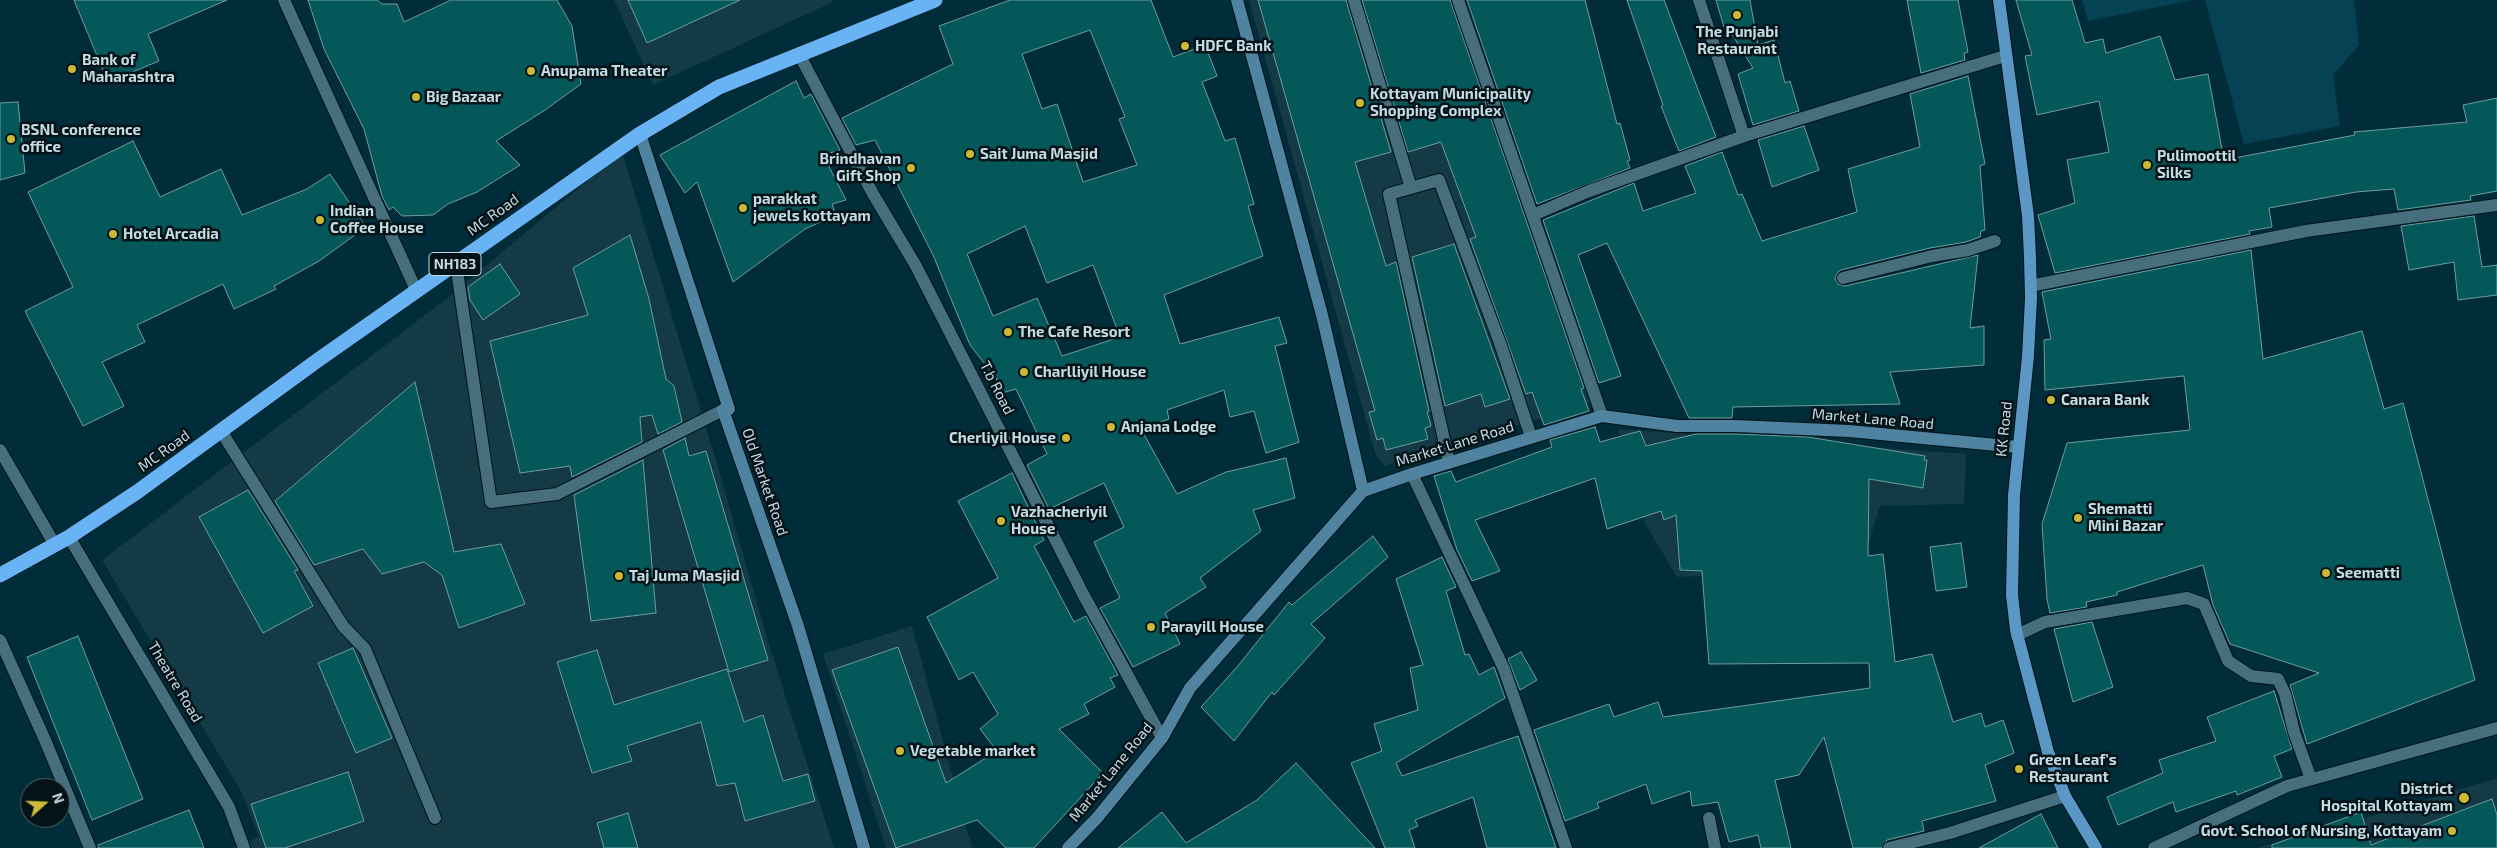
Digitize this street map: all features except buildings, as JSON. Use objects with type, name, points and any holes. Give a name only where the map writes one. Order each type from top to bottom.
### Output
[{"type":"highway","name":"MC Road","points":[[0,575],[70,536],[221,432],[318,360],[640,134],[720,87],[935,0]]},
{"type":"main road","name":"KK Road","points":[[1999,0],[2005,56],[2028,216],[2030,257],[2031,298],[2028,356],[2018,447],[2012,585],[2017,635],[2040,725],[2065,796],[2096,848]]},
{"type":"street","points":[[284,0],[417,292]]},
{"type":"street","points":[[1237,0],[1322,315],[1363,491]]},
{"type":"street","points":[[1354,0],[1411,188]]},
{"type":"street","points":[[1458,0],[1602,416]]},
{"type":"street","points":[[1699,0],[1744,136]]},
{"type":"street","name":"T.b Road","points":[[800,54],[873,194],[916,266],[1087,601],[1162,738]]},
{"type":"street","points":[[1532,215],[1588,191],[1744,136],[2005,56]]},
{"type":"street","name":"Old Market Road","points":[[640,134],[729,409],[723,410],[798,626],[864,848]]},
{"type":"street","points":[[1449,462],[1389,194],[1439,180],[1497,333],[1531,437]]},
{"type":"street","points":[[2034,285],[2306,231],[2497,205]]},
{"type":"street","points":[[1843,278],[1932,256],[1968,250],[1995,241]]},
{"type":"street","points":[[456,264],[491,502],[557,494],[723,410]]},
{"type":"street","name":"Market Lane Road","points":[[1068,848],[1097,818],[1162,738],[1190,688],[1363,491],[1449,462],[1602,416],[1677,426],[1736,426],[1849,431],[2018,447]]},
{"type":"street","points":[[221,432],[343,626],[366,649],[434,818]]},
{"type":"street","points":[[0,450],[55,544]]},
{"type":"street","points":[[1412,474],[1504,669],[1566,848]]},
{"type":"street","name":"Theatre Road","points":[[70,536],[229,807],[244,848]]},
{"type":"street","points":[[2017,635],[2045,622],[2187,598],[2204,604],[2228,661],[2251,676],[2278,679],[2285,694],[2294,732],[2311,779]]},
{"type":"street","points":[[0,640],[45,740],[90,848]]},
{"type":"street","points":[[2154,848],[2287,786],[2497,728]]},
{"type":"street","points":[[1889,848],[1950,833],[2065,796]]},
{"type":"street","points":[[1709,818],[1715,848]]},
{"type":"shaded area","points":[[614,0],[832,0],[833,2],[653,85]]},
{"type":"shaded area","points":[[1249,0],[1450,0],[1590,403],[1385,466],[1375,453]]},
{"type":"shaded area","points":[[2082,0],[2193,0],[2088,21]]},
{"type":"shaded area","points":[[2205,0],[2354,0],[2359,45],[2333,75],[2340,126],[2244,144]]},
{"type":"shaded area","points":[[622,152],[718,467],[771,651],[834,848],[231,848],[259,837],[241,791],[102,560],[446,299]]},
{"type":"shaded area","points":[[1618,429],[1966,454],[1964,504],[1880,506],[1865,556],[1824,572],[1677,577],[1643,520]]},
{"type":"shaded area","name":"Vegetable market","points":[[912,626],[972,848],[886,848],[823,654]]},
{"type":"shaded area","name":"District Hospital Kottayam","points":[[2497,778],[2497,848],[2256,848],[2365,818]]},
{"type":"place","name":"The Punjabi Restaurant","points":[[1737,15]]},
{"type":"place","name":"HDFC Bank","points":[[1185,46]]},
{"type":"place","name":"Bank of Maharashtra","points":[[72,69]]},
{"type":"place","name":"Anupama Theater","points":[[531,71]]},
{"type":"place","name":"Big Bazaar","points":[[416,97]]},
{"type":"place","name":"Kottayam Municipality Shopping Complex","points":[[1360,103]]},
{"type":"place","name":"BSNL conference office","points":[[11,139]]},
{"type":"place","name":"Sait Juma Masjid","points":[[970,154]]},
{"type":"place","name":"Pulimoottil Silks","points":[[2147,165]]},
{"type":"place","name":"Brindhavan Gift Shop","points":[[911,168]]},
{"type":"place","name":"parakkat jewels kottayam","points":[[743,208]]},
{"type":"place","name":"Indian Coffee House","points":[[320,220]]},
{"type":"place","name":"Hotel Arcadia","points":[[113,234]]},
{"type":"place","name":"The Cafe Resort","points":[[1008,332]]},
{"type":"place","name":"Charlliyil House","points":[[1024,372]]},
{"type":"place","name":"Canara Bank","points":[[2051,400]]},
{"type":"place","name":"Anjana Lodge","points":[[1111,427]]},
{"type":"place","name":"Cherliyil House","points":[[1066,438]]},
{"type":"place","name":"Shematti Mini Bazar","points":[[2078,518]]},
{"type":"place","name":"Vazhacheriyil House","points":[[1001,521]]},
{"type":"place","name":"Seematti","points":[[2326,573]]},
{"type":"place","name":"Taj Juma Masjid","points":[[619,576]]},
{"type":"place","name":"Parayill House","points":[[1151,627]]},
{"type":"place","name":"Vegetable market","points":[[900,751]]},
{"type":"place","name":"Green Leaf's Restaurant","points":[[2019,769]]},
{"type":"place","name":"District Hospital Kottayam","points":[[2464,798]]},
{"type":"place","name":"Govt. School of Nursing, Kottayam","points":[[2452,831]]}]
